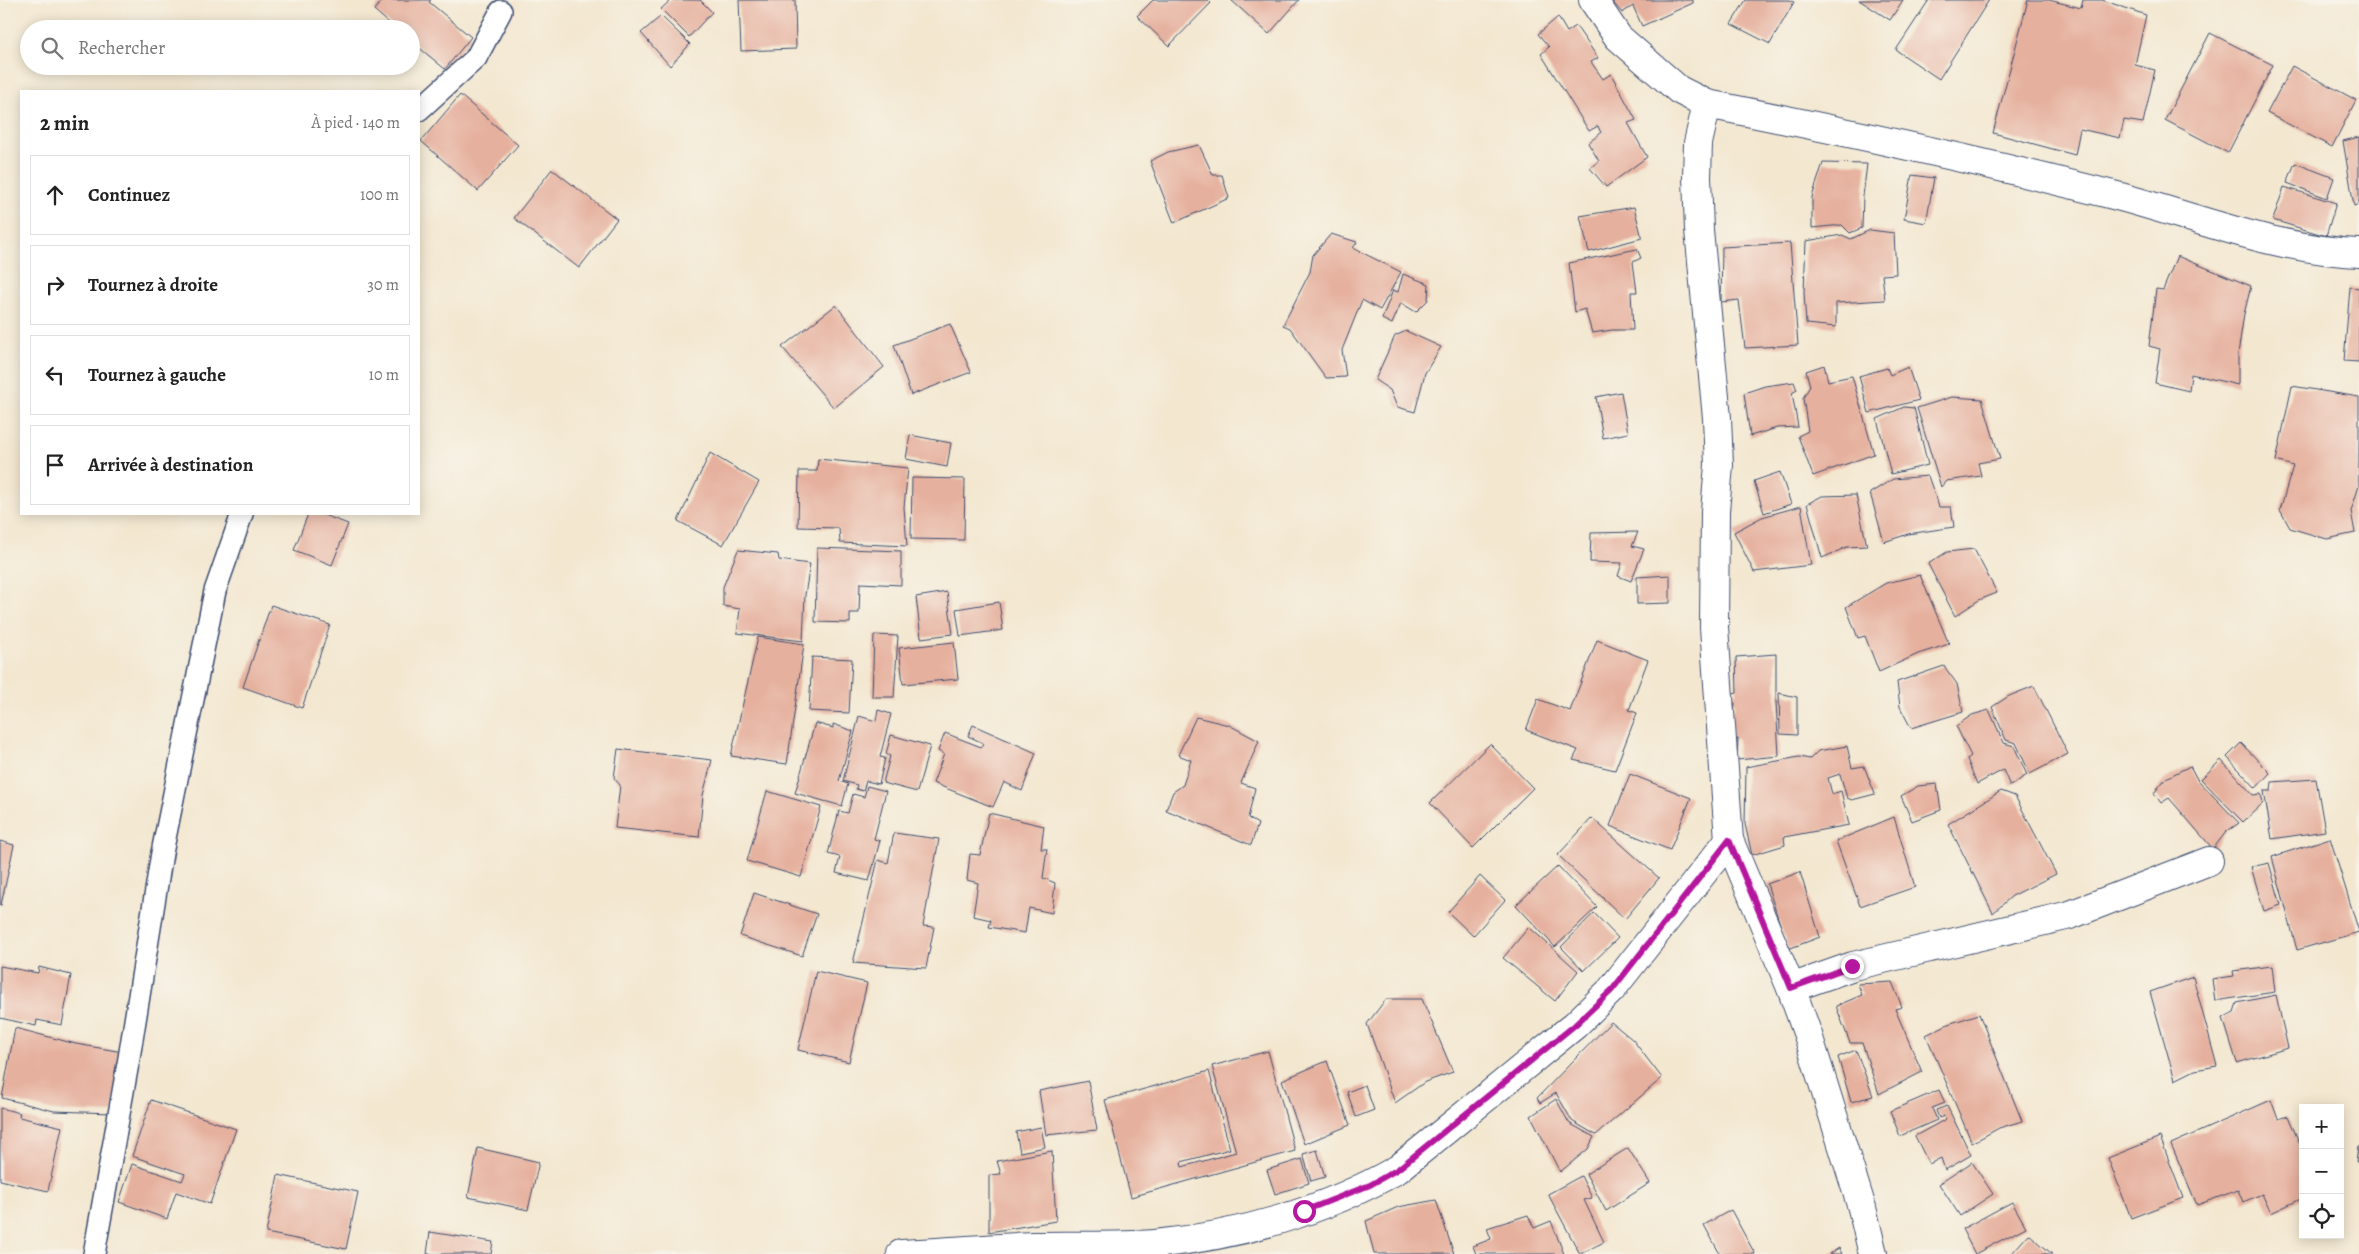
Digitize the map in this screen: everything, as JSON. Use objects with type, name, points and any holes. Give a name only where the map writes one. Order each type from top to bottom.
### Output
[{"type":"street","points":[[1593,0],[1618,37],[1679,90],[1707,104],[2033,175],[2268,239],[2332,252],[2359,253]]},
{"type":"street","points":[[1707,104],[1698,143],[1697,177],[1699,230],[1717,418],[1719,465],[1715,511],[1714,627],[1729,840],[1791,988],[1808,1035],[1859,1199],[1873,1254]]},
{"type":"street","points":[[901,1254],[1031,1246],[1152,1244],[1196,1239],[1276,1220],[1335,1200],[1370,1185],[1398,1169],[1575,1025],[1612,990],[1729,840]]},
{"type":"street","points":[[1791,988],[1852,966],[2070,915],[2209,861]]},
{"type":"lane","points":[[420,109],[476,58],[501,11]]},
{"type":"lane","points":[[94,1254],[129,1058],[164,844],[215,590],[242,515]]},
{"type":"building","points":[[383,0],[431,0],[429,2],[471,37],[445,69],[420,48],[420,20],[386,20],[374,10]]},
{"type":"building","points":[[671,0],[700,0],[712,12],[689,37],[661,9]]},
{"type":"building","points":[[739,0],[795,0],[796,49],[741,51]]},
{"type":"building","points":[[1153,0],[1208,0],[1211,3],[1169,46],[1137,16]]},
{"type":"building","points":[[1231,0],[1299,0],[1269,34]]},
{"type":"building","points":[[1611,0],[1693,0],[1693,3],[1642,26],[1633,6],[1622,13]]},
{"type":"building","points":[[1746,0],[1790,0],[1794,2],[1770,44],[1731,24]]},
{"type":"building","points":[[1859,0],[1903,0],[1890,20]]},
{"type":"building","points":[[1929,0],[1989,0],[1939,79],[1896,50]]},
{"type":"building","points":[[2028,0],[2049,0],[2081,8],[2083,0],[2102,0],[2146,15],[2135,65],[2155,70],[2143,123],[2124,120],[2120,138],[2080,129],[2075,155],[1993,133]]},
{"type":"building","points":[[661,16],[690,44],[670,66],[641,33]]},
{"type":"building","points":[[1558,17],[1567,32],[1576,26],[1598,58],[1591,62],[1603,79],[1611,74],[1636,120],[1628,123],[1647,157],[1606,187],[1590,168],[1599,161],[1588,143],[1601,133],[1598,126],[1589,131],[1541,54],[1549,47],[1538,34]]},
{"type":"building","points":[[2210,33],[2273,65],[2228,153],[2165,120]]},
{"type":"building","points":[[2292,66],[2356,100],[2332,147],[2267,113]]},
{"type":"building","points":[[460,95],[518,145],[478,191],[421,141]]},
{"type":"building","points":[[2359,137],[2359,204],[2354,206],[2343,141]]},
{"type":"building","points":[[1199,145],[1213,175],[1222,175],[1229,198],[1174,223],[1150,161],[1168,152]]},
{"type":"building","points":[[1823,163],[1867,164],[1862,228],[1850,233],[1842,225],[1812,228],[1812,197]]},
{"type":"building","points":[[2295,163],[2334,178],[2327,198],[2287,183]]},
{"type":"building","points":[[552,169],[617,219],[579,268],[514,218]]},
{"type":"building","points":[[1912,175],[1934,178],[1926,223],[1904,219]]},
{"type":"building","points":[[2284,187],[2336,203],[2326,236],[2273,220]]},
{"type":"building","points":[[1634,207],[1642,238],[1589,252],[1580,216]]},
{"type":"building","points":[[1870,230],[1894,233],[1896,274],[1882,275],[1885,300],[1836,303],[1836,327],[1806,324],[1804,292],[1806,241],[1842,235],[1851,239]]},
{"type":"building","points":[[1331,234],[1357,242],[1353,248],[1401,272],[1380,310],[1362,300],[1342,350],[1346,377],[1326,378],[1290,328],[1283,325],[1310,272],[1313,255]]},
{"type":"building","points":[[1790,243],[1798,345],[1745,348],[1739,300],[1721,302],[1722,247]]},
{"type":"building","points":[[1637,249],[1641,258],[1633,262],[1637,292],[1631,292],[1633,330],[1612,330],[1592,333],[1585,309],[1575,312],[1569,263]]},
{"type":"building","points":[[2177,256],[2251,286],[2244,314],[2238,354],[2238,385],[2191,374],[2189,391],[2155,383],[2160,349],[2149,346],[2156,289],[2163,290]]},
{"type":"building","points":[[1403,274],[1429,284],[1428,300],[1416,312],[1401,303],[1392,324],[1382,319],[1393,290],[1398,292]]},
{"type":"building","points":[[2350,287],[2359,288],[2359,362],[2344,361]]},
{"type":"building","points":[[836,305],[884,367],[834,408],[782,347]]},
{"type":"building","points":[[950,324],[971,372],[911,395],[894,345]]},
{"type":"building","points":[[1406,331],[1441,347],[1425,373],[1415,412],[1397,407],[1390,390],[1375,380],[1395,336]]},
{"type":"building","points":[[1824,365],[1828,381],[1852,376],[1874,454],[1813,476],[1798,436],[1808,431],[1803,398],[1810,386],[1806,371]]},
{"type":"building","points":[[1908,367],[1919,400],[1869,413],[1859,376],[1887,368],[1890,375]]},
{"type":"building","points":[[1794,382],[1797,390],[1792,393],[1798,427],[1777,428],[1750,436],[1744,393],[1765,386]]},
{"type":"building","points":[[2292,386],[2359,397],[2359,486],[2351,511],[2355,533],[2327,539],[2290,528],[2280,510],[2293,466],[2276,461]]},
{"type":"building","points":[[1621,392],[1628,433],[1603,438],[1596,397]]},
{"type":"building","points":[[1952,397],[1982,399],[2000,459],[1978,463],[1981,476],[1946,481],[1941,487],[1917,408]]},
{"type":"building","points":[[1904,407],[1914,408],[1928,465],[1891,474],[1877,419]]},
{"type":"building","points":[[910,435],[951,443],[947,467],[906,459]]},
{"type":"building","points":[[710,453],[759,482],[723,545],[678,521]]},
{"type":"building","points":[[818,459],[908,468],[904,507],[907,546],[840,543],[839,528],[798,527],[799,471],[817,471]]},
{"type":"building","points":[[1780,472],[1791,504],[1764,513],[1754,481]]},
{"type":"building","points":[[1928,476],[1939,507],[1951,507],[1954,527],[1908,534],[1884,542],[1870,493],[1893,479]]},
{"type":"building","points":[[912,478],[965,479],[964,540],[911,539]]},
{"type":"building","points":[[1856,495],[1867,546],[1847,547],[1822,558],[1807,504],[1822,496]]},
{"type":"building","points":[[1801,506],[1811,565],[1754,572],[1734,532],[1762,517]]},
{"type":"building","points":[[308,515],[324,515],[348,524],[332,565],[294,550]]},
{"type":"building","points":[[1638,532],[1632,546],[1644,549],[1631,581],[1618,576],[1622,563],[1590,562],[1591,533]]},
{"type":"building","points":[[817,548],[901,551],[901,585],[860,583],[859,613],[850,613],[850,623],[815,622]]},
{"type":"building","points":[[1974,549],[1997,593],[1979,600],[1955,616],[1928,564],[1947,552]]},
{"type":"building","points":[[738,550],[778,554],[779,560],[810,564],[805,595],[803,641],[737,633],[740,609],[723,606],[723,587]]},
{"type":"building","points":[[1670,575],[1670,603],[1637,604],[1637,577]]},
{"type":"building","points":[[1920,575],[1949,644],[1918,654],[1879,672],[1865,636],[1858,638],[1846,607],[1886,583]]},
{"type":"building","points":[[947,592],[953,634],[921,638],[916,597]]},
{"type":"building","points":[[999,602],[1003,630],[960,636],[956,609]]},
{"type":"building","points":[[271,605],[330,625],[302,708],[243,687]]},
{"type":"building","points":[[874,635],[898,636],[894,697],[872,697]]},
{"type":"building","points":[[758,637],[804,644],[787,764],[731,756]]},
{"type":"building","points":[[1597,640],[1648,660],[1629,710],[1637,713],[1615,770],[1573,760],[1578,750],[1526,730],[1538,699],[1570,711]]},
{"type":"building","points":[[954,642],[958,679],[903,684],[899,648]]},
{"type":"building","points":[[1776,654],[1779,756],[1737,760],[1738,739],[1732,739],[1730,710],[1734,709],[1735,703],[1731,704],[1730,695],[1737,693],[1736,657]]},
{"type":"building","points":[[812,657],[852,659],[849,713],[809,711]]},
{"type":"building","points":[[1944,666],[1957,684],[1963,712],[1911,728],[1900,707],[1897,682]]},
{"type":"building","points":[[2034,686],[2068,754],[2030,774],[2016,743],[2006,740],[1992,707],[2009,696]]},
{"type":"building","points":[[1779,693],[1797,697],[1797,735],[1780,734]]},
{"type":"building","points":[[878,710],[891,714],[880,757],[885,758],[879,784],[866,781],[863,791],[856,789],[857,785],[843,781],[859,716],[876,721]]},
{"type":"building","points":[[1989,710],[2004,743],[2014,746],[2027,775],[2010,786],[2003,770],[1977,784],[1967,759],[1971,756],[1956,726],[1972,715]]},
{"type":"building","points":[[1196,717],[1229,725],[1259,741],[1241,783],[1255,788],[1248,818],[1258,824],[1251,845],[1166,810],[1173,792],[1183,785],[1191,760],[1178,755]]},
{"type":"building","points":[[815,723],[833,728],[833,724],[853,731],[839,781],[848,784],[842,806],[795,793]]},
{"type":"building","points":[[973,725],[1036,753],[1022,791],[1004,782],[993,807],[933,783],[944,754],[938,751],[945,733],[981,747],[983,743],[968,736]]},
{"type":"building","points":[[891,735],[930,746],[917,792],[883,783],[890,756],[886,754]]},
{"type":"building","points":[[2241,743],[2270,773],[2256,788],[2227,757]]},
{"type":"building","points":[[1490,744],[1533,788],[1473,848],[1430,803]]},
{"type":"building","points":[[1847,746],[1852,768],[1864,766],[1875,794],[1852,800],[1847,798],[1840,774],[1828,778],[1832,794],[1841,791],[1849,825],[1784,837],[1785,845],[1752,855],[1745,824],[1746,767],[1799,757],[1810,759],[1818,751]]},
{"type":"building","points":[[618,749],[712,760],[703,795],[699,837],[615,828],[620,785],[614,778]]},
{"type":"building","points":[[2221,760],[2253,795],[2261,794],[2263,803],[2243,822],[2201,779]]},
{"type":"building","points":[[2190,766],[2197,779],[2239,823],[2226,832],[2213,849],[2169,798],[2161,803],[2154,793],[2166,778]]},
{"type":"building","points":[[1630,774],[1691,798],[1670,850],[1610,826]]},
{"type":"building","points":[[2316,779],[2325,831],[2272,839],[2264,791],[2271,791],[2272,782]]},
{"type":"building","points":[[1937,784],[1941,810],[1912,821],[1901,796],[1918,786]]},
{"type":"building","points":[[867,786],[886,791],[874,839],[880,841],[869,881],[836,873],[840,857],[828,854],[839,811],[848,813],[853,794],[864,797]]},
{"type":"building","points":[[767,791],[821,807],[801,877],[747,861]]},
{"type":"building","points":[[2001,791],[2015,796],[2056,874],[2012,896],[1993,913],[1948,824]]},
{"type":"building","points":[[989,813],[1044,826],[1041,849],[1047,849],[1043,878],[1055,883],[1052,913],[1029,908],[1025,933],[989,927],[991,920],[973,916],[978,883],[967,880],[970,854],[980,855]]},
{"type":"building","points":[[1894,817],[1915,887],[1860,906],[1836,841]]},
{"type":"building","points":[[1592,818],[1659,878],[1625,919],[1558,855]]},
{"type":"building","points":[[894,833],[939,839],[923,926],[934,927],[926,968],[853,963],[878,860],[888,863]]},
{"type":"building","points":[[2330,838],[2359,932],[2297,950],[2272,857]]},
{"type":"building","points":[[0,841],[14,845],[1,905],[0,905]]},
{"type":"building","points":[[2269,863],[2281,905],[2264,911],[2251,867]]},
{"type":"building","points":[[1558,866],[1597,907],[1555,947],[1516,905]]},
{"type":"building","points":[[1800,872],[1820,937],[1788,949],[1767,884]]},
{"type":"building","points":[[1480,876],[1505,900],[1473,936],[1448,912]]},
{"type":"building","points":[[754,893],[817,914],[802,956],[740,936]]},
{"type":"building","points":[[1594,913],[1618,938],[1584,971],[1561,947]]},
{"type":"building","points":[[1529,927],[1578,971],[1555,1001],[1503,958]]},
{"type":"building","points":[[0,966],[38,973],[39,967],[71,975],[62,1025],[37,1020],[36,1026],[0,1018]]},
{"type":"building","points":[[2272,966],[2275,992],[2215,1001],[2212,979],[2234,976],[2233,971]]},
{"type":"building","points":[[816,971],[867,983],[849,1062],[798,1050]]},
{"type":"building","points":[[2193,977],[2217,1066],[2195,1070],[2175,1080],[2150,992]]},
{"type":"building","points":[[1892,982],[1902,1007],[1895,1009],[1922,1072],[1879,1094],[1862,1043],[1850,1043],[1836,1006],[1862,995],[1858,984]]},
{"type":"building","points":[[2276,995],[2288,1048],[2237,1063],[2223,1018],[2234,1012],[2237,1003]]},
{"type":"building","points":[[1386,999],[1422,999],[1453,1072],[1425,1082],[1395,1103],[1367,1024]]},
{"type":"building","points":[[1979,1014],[2022,1121],[1999,1128],[1972,1143],[1926,1035],[1948,1024]]},
{"type":"building","points":[[1611,1022],[1633,1040],[1662,1078],[1596,1135],[1572,1121],[1556,1093],[1540,1103],[1537,1098]]},
{"type":"building","points":[[15,1028],[76,1044],[123,1052],[112,1113],[54,1111],[2,1098]]},
{"type":"building","points":[[1856,1050],[1873,1096],[1851,1102],[1838,1057]]},
{"type":"building","points":[[1268,1051],[1295,1151],[1131,1197],[1105,1100],[1209,1071],[1230,1149],[1181,1162],[1182,1167],[1236,1152],[1212,1066]]},
{"type":"building","points":[[1327,1061],[1350,1125],[1304,1144],[1282,1080]]},
{"type":"building","points":[[1088,1081],[1097,1130],[1046,1135],[1039,1091]]},
{"type":"building","points":[[1365,1085],[1374,1110],[1356,1117],[1347,1092]]},
{"type":"building","points":[[1939,1090],[1945,1103],[1932,1108],[1937,1120],[1900,1136],[1890,1111]]},
{"type":"building","points":[[1556,1099],[1569,1123],[1594,1137],[1588,1149],[1560,1172],[1531,1116]]},
{"type":"building","points":[[151,1100],[236,1129],[210,1204],[176,1192],[167,1219],[119,1202],[132,1164],[182,1181],[185,1174],[132,1156]]},
{"type":"building","points":[[2271,1100],[2278,1119],[2288,1116],[2299,1142],[2299,1200],[2271,1213],[2262,1194],[2243,1202],[2238,1190],[2197,1205],[2171,1144]]},
{"type":"building","points":[[1947,1106],[1971,1155],[1945,1170],[1941,1158],[1929,1164],[1915,1136],[1946,1119],[1944,1116],[1939,1118],[1936,1110]]},
{"type":"building","points":[[0,1108],[20,1113],[19,1117],[62,1127],[48,1191],[0,1180]]},
{"type":"building","points":[[1041,1127],[1045,1147],[1020,1152],[1016,1132]]},
{"type":"building","points":[[2160,1137],[2183,1198],[2131,1218],[2108,1158]]},
{"type":"building","points":[[2358,1147],[2359,1162],[2356,1162]]},
{"type":"building","points":[[478,1148],[539,1162],[528,1210],[468,1197]]},
{"type":"building","points":[[1628,1148],[1650,1183],[1606,1211],[1586,1174]]},
{"type":"building","points":[[1317,1150],[1325,1177],[1311,1181],[1303,1154]]},
{"type":"building","points":[[1052,1151],[1056,1221],[989,1232],[989,1175],[1001,1174],[997,1161]]},
{"type":"building","points":[[1302,1159],[1309,1183],[1275,1194],[1267,1170]]},
{"type":"building","points":[[1972,1162],[1993,1194],[1960,1216],[1939,1184]]},
{"type":"building","points":[[278,1175],[358,1192],[346,1249],[266,1233]]},
{"type":"building","points":[[1581,1176],[1592,1198],[1584,1200],[1604,1242],[1580,1254],[1548,1194]]},
{"type":"building","points":[[1436,1200],[1454,1254],[1374,1254],[1366,1221],[1398,1207]]},
{"type":"building","points":[[2012,1202],[2026,1227],[1975,1254],[1962,1229]]},
{"type":"building","points":[[1731,1210],[1755,1254],[1720,1254],[1704,1225]]},
{"type":"building","points":[[1528,1215],[1534,1228],[1551,1221],[1564,1254],[1476,1254],[1473,1246],[1491,1239],[1487,1228]]},
{"type":"building","points":[[430,1232],[493,1242],[491,1254],[427,1254]]},
{"type":"building","points":[[2029,1234],[2052,1254],[2011,1254]]},
{"type":"building","points":[[1839,1248],[1842,1254],[1829,1254]]},
{"type":"route","points":[[1304,1211],[1370,1185],[1398,1169],[1575,1025],[1612,990],[1729,840],[1791,988],[1852,966]]}]
